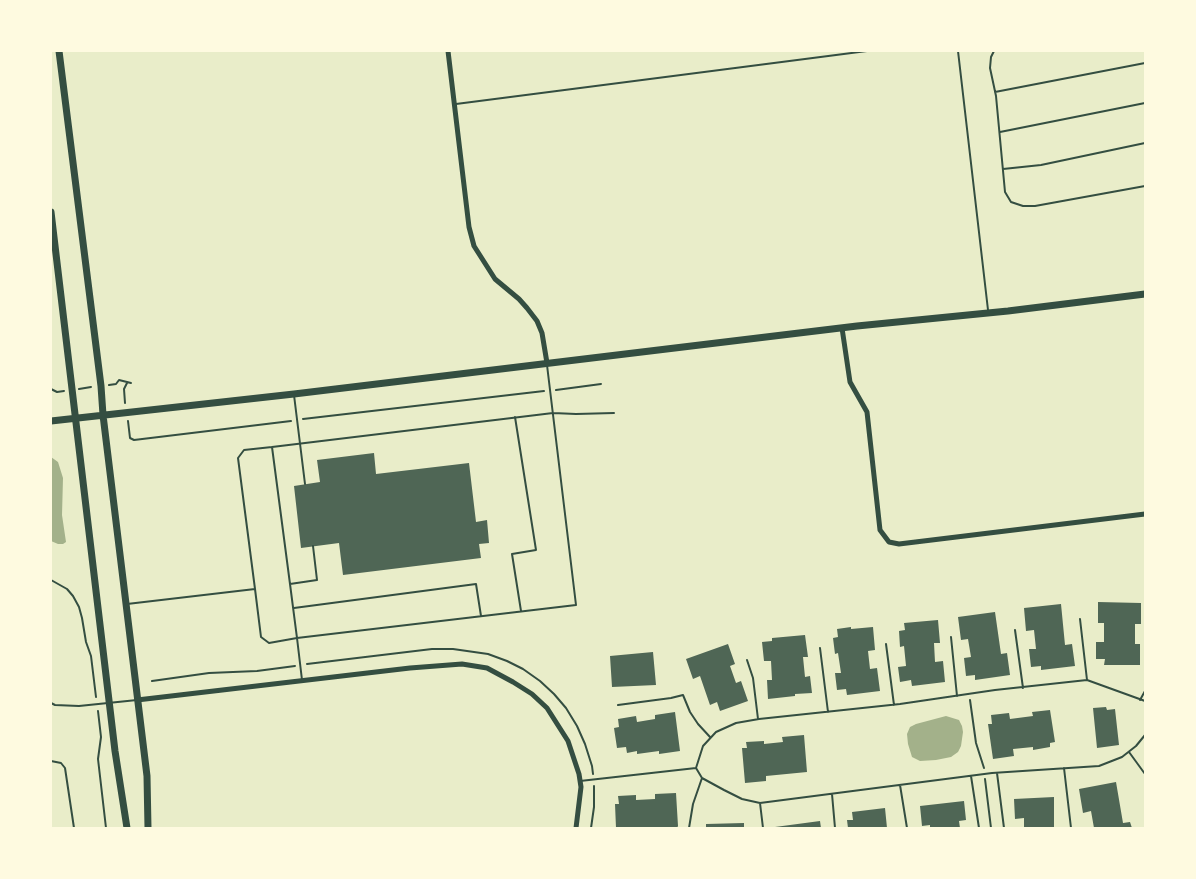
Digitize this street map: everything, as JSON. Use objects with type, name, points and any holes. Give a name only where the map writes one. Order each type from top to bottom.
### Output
[{"type":"street","points":[[59,51],[147,776],[148,828]]},
{"type":"street","points":[[448,51],[469,227],[474,246],[495,279],[519,299],[537,321],[542,333],[547,363]]},
{"type":"street","points":[[51,212],[122,804],[127,828]]},
{"type":"street","points":[[51,421],[1145,294]]},
{"type":"street","points":[[842,328],[850,382],[867,412],[880,530],[889,542],[899,544],[1145,514]]},
{"type":"street","points":[[137,700],[410,668],[462,664],[487,668],[532,694],[547,708],[568,741],[580,781],[580,807],[576,828]]},
{"type":"lane","points":[[455,104],[867,51]]},
{"type":"lane","points":[[958,51],[988,313]]},
{"type":"lane","points":[[994,51],[990,68],[1000,132],[1005,192],[1011,202],[1023,206],[1035,206],[1145,186]]},
{"type":"lane","points":[[995,92],[1145,63]]},
{"type":"lane","points":[[1000,132],[1145,103]]},
{"type":"lane","points":[[1003,169],[1041,165],[1145,143]]},
{"type":"lane","points":[[547,363],[550,391],[553,413],[576,605],[269,643],[261,637],[238,458],[244,450],[553,413],[614,413]]},
{"type":"lane","points":[[294,394],[305,484]]},
{"type":"lane","points":[[515,417],[536,550],[512,554],[521,611]]},
{"type":"lane","points":[[272,447],[302,680]]},
{"type":"lane","points":[[290,584],[316,580],[313,546]]},
{"type":"lane","points":[[293,608],[476,584],[481,616]]},
{"type":"lane","points":[[126,604],[255,589]]},
{"type":"lane","points":[[1080,619],[1087,680]]},
{"type":"lane","points":[[1015,630],[1023,688]]},
{"type":"lane","points":[[951,637],[957,696]]},
{"type":"lane","points":[[886,644],[894,705]]},
{"type":"lane","points":[[820,648],[828,712]]},
{"type":"lane","points":[[747,660],[753,678],[758,719]]},
{"type":"lane","points":[[1145,701],[1087,680],[894,705],[758,719],[736,723],[716,732],[703,746],[696,768],[702,778],[742,799],[760,803],[984,774],[1099,766],[1122,757],[1145,735]]},
{"type":"lane","points":[[1140,700],[1145,691]]},
{"type":"lane","points":[[618,705],[683,695],[690,712],[710,738]]},
{"type":"lane","points":[[51,703],[79,706],[137,700]]},
{"type":"lane","points":[[1129,752],[1145,774]]},
{"type":"lane","points":[[51,761],[61,763],[65,768],[74,828]]},
{"type":"lane","points":[[580,781],[696,768]]},
{"type":"lane","points":[[1064,768],[1071,828]]},
{"type":"lane","points":[[997,773],[1004,828]]},
{"type":"lane","points":[[971,776],[979,828]]},
{"type":"lane","points":[[689,828],[693,804],[702,778]]},
{"type":"lane","points":[[900,785],[907,828]]},
{"type":"lane","points":[[1145,791],[1145,797]]},
{"type":"lane","points":[[831,794],[835,828]]},
{"type":"lane","points":[[760,803],[763,828]]},
{"type":"path","points":[[129,383],[124,389],[130,438],[134,440],[601,384]]},
{"type":"path","points":[[51,389],[57,392]]},
{"type":"path","points":[[152,681],[432,649],[471,650],[488,654],[523,669],[540,681],[566,708],[577,726],[592,766],[594,807],[591,828]]},
{"type":"path","points":[[969,694],[976,743],[983,763],[991,828]]},
{"type":"shaded area","points":[[51,457],[58,462],[63,478],[62,515],[66,542],[63,544],[51,541]]},
{"type":"shaded area","points":[[946,716],[959,720],[962,726],[961,746],[958,752],[951,757],[936,760],[920,761],[912,757],[907,734],[910,727]]},
{"type":"building","points":[[374,453],[376,474],[469,463],[476,522],[487,520],[489,543],[479,544],[481,558],[343,575],[339,543],[301,548],[294,486],[320,482],[317,460]]},
{"type":"building","points":[[1098,602],[1141,603],[1141,624],[1135,624],[1135,644],[1140,644],[1140,665],[1104,665],[1105,659],[1096,659],[1096,642],[1104,642],[1104,623],[1098,623]]},
{"type":"building","points":[[1061,604],[1065,645],[1072,644],[1075,666],[1041,670],[1041,666],[1031,667],[1029,649],[1036,649],[1034,630],[1026,631],[1024,608]]},
{"type":"building","points":[[995,612],[1001,654],[1007,653],[1010,675],[975,680],[975,675],[966,676],[964,658],[971,657],[968,639],[961,640],[958,617]]},
{"type":"building","points":[[938,620],[940,643],[934,643],[935,662],[943,661],[945,682],[912,686],[911,680],[900,682],[898,667],[906,666],[904,646],[900,647],[899,631],[905,630],[904,623]]},
{"type":"building","points":[[851,627],[851,629],[873,627],[875,650],[868,651],[870,669],[877,668],[880,691],[847,695],[846,689],[837,690],[835,673],[841,673],[833,638],[838,637],[837,629]]},
{"type":"building","points":[[805,635],[808,657],[803,657],[805,677],[810,676],[812,693],[768,699],[767,680],[772,680],[771,661],[764,661],[762,642],[772,641],[772,638]]},
{"type":"building","points":[[728,644],[735,664],[730,666],[736,683],[741,681],[748,701],[720,711],[717,702],[710,705],[700,676],[693,679],[686,659]]},
{"type":"building","points":[[653,652],[656,685],[612,687],[610,656]]},
{"type":"building","points":[[1106,707],[1107,710],[1115,709],[1119,745],[1097,748],[1093,708]]},
{"type":"building","points":[[1050,710],[1055,742],[1050,743],[1050,747],[1033,750],[1033,747],[1013,749],[1014,756],[993,759],[988,724],[992,724],[991,715],[1009,713],[1010,719],[1033,716],[1032,712]]},
{"type":"building","points":[[675,712],[680,751],[637,754],[637,751],[627,753],[626,747],[617,748],[614,728],[619,727],[618,719],[636,716],[637,722],[655,719],[655,715]]},
{"type":"building","points":[[804,735],[807,772],[766,776],[766,781],[745,783],[742,748],[747,748],[746,742],[764,741],[764,744],[783,742],[782,737]]},
{"type":"building","points":[[1116,782],[1123,823],[1130,822],[1132,828],[1094,828],[1091,811],[1083,813],[1079,789]]},
{"type":"building","points":[[676,793],[677,828],[616,828],[615,804],[619,804],[618,796],[636,795],[636,800],[655,799],[655,794]]},
{"type":"building","points":[[1054,797],[1054,828],[1024,828],[1024,818],[1015,819],[1014,799]]},
{"type":"building","points":[[964,801],[966,820],[959,821],[960,828],[922,826],[920,806]]},
{"type":"building","points":[[885,808],[887,828],[848,828],[847,820],[853,820],[852,812]]},
{"type":"building","points":[[820,821],[821,828],[775,828],[775,827]]},
{"type":"building","points":[[744,823],[744,828],[706,828],[706,824]]}]
